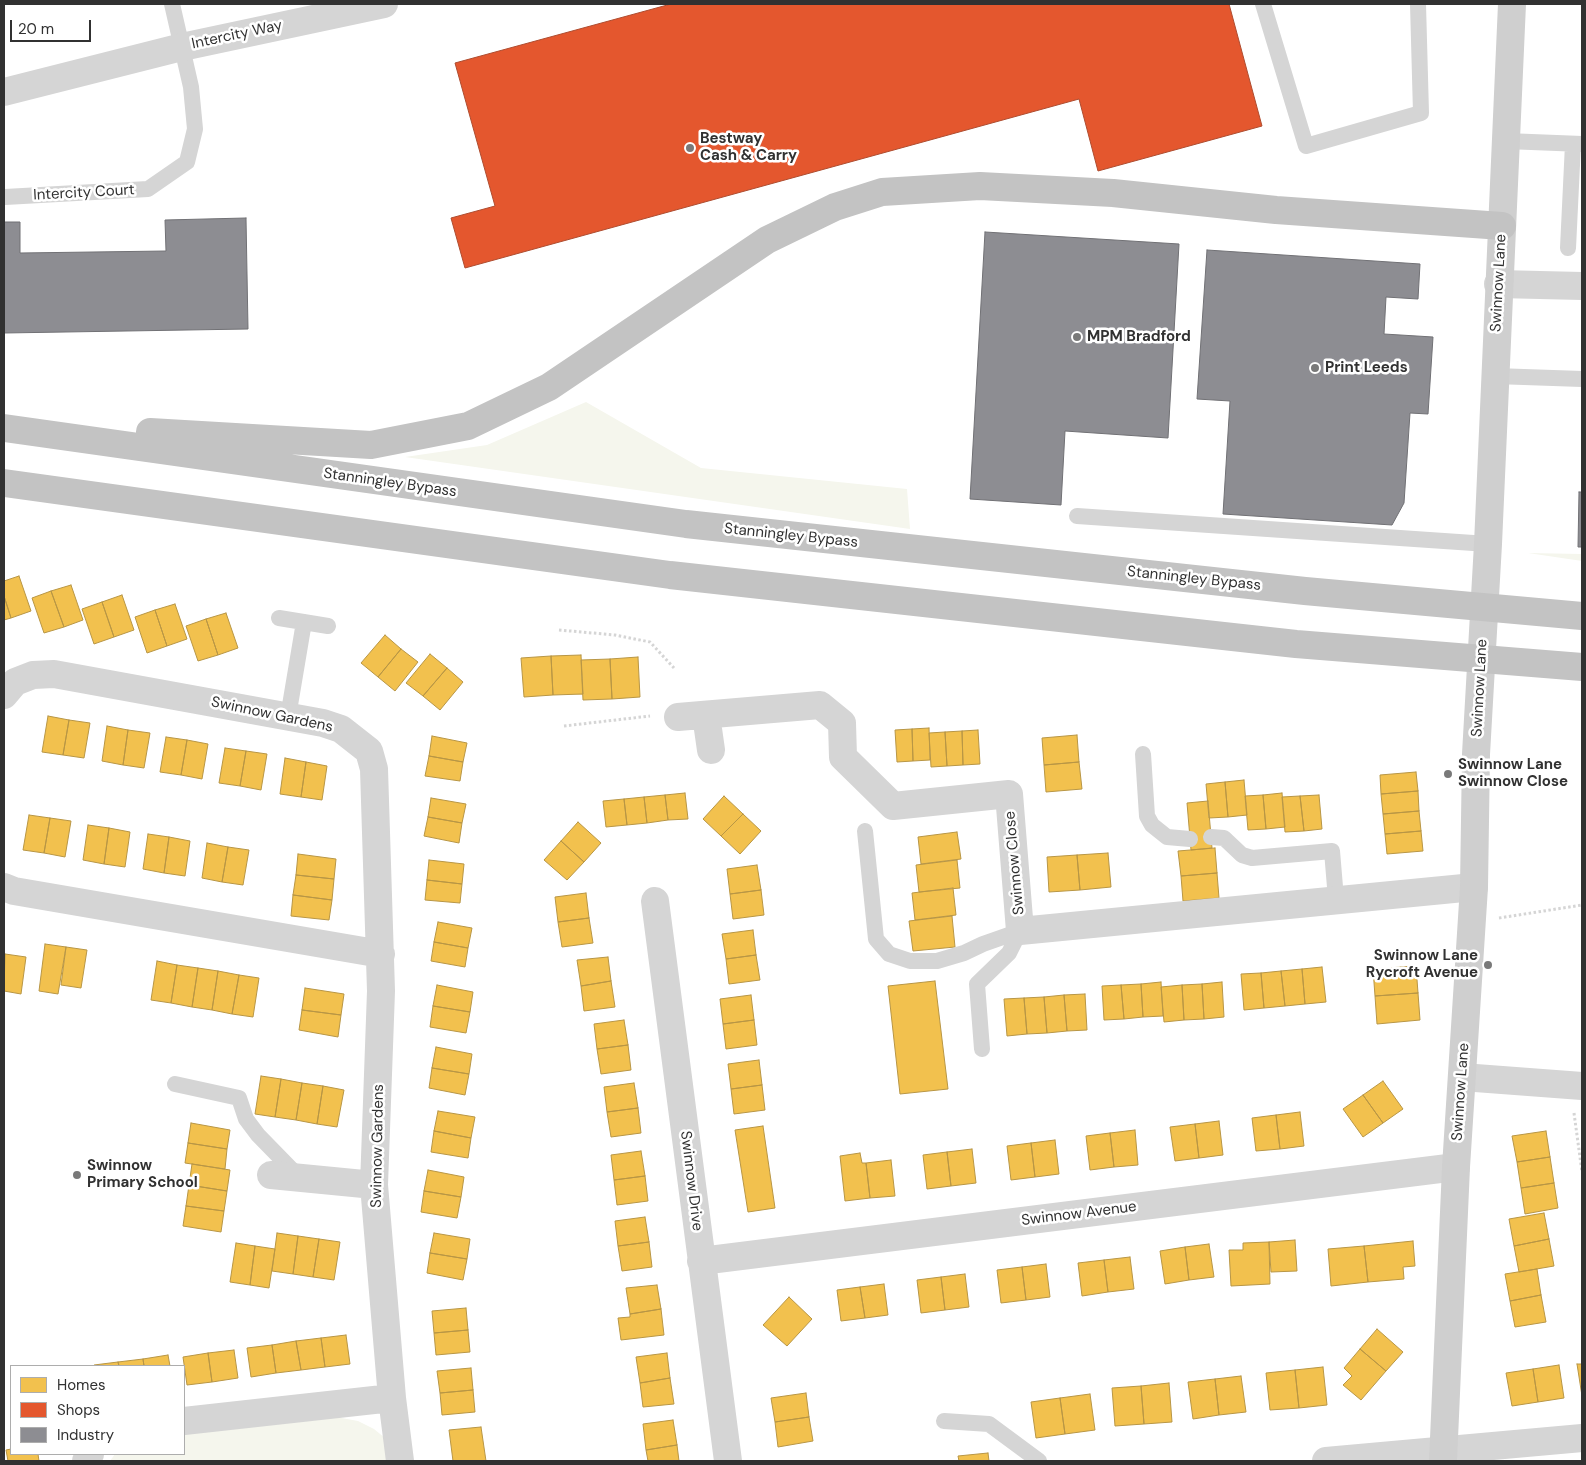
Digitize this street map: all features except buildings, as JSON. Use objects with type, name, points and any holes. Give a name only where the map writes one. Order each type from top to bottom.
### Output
[{"type":"highway","points":[[4,424],[371,445],[468,426],[549,387],[767,240],[835,207],[882,192],[980,186],[1103,192],[1276,210],[1502,226]]},
{"type":"highway","name":"Stanningley Bypass","points":[[4,428],[686,524],[1296,590],[1582,616]]},
{"type":"highway","points":[[4,483],[670,575],[1296,644],[1582,667]]},
{"type":"street","name":"Intercity Way","points":[[4,92],[182,47],[384,4]]},
{"type":"street","name":"Swinnow Lane","points":[[1444,1457],[1456,1167],[1474,887],[1476,754],[1512,4]]},
{"type":"street","points":[[1498,284],[1582,286]]},
{"type":"street","name":"Swinnow Gardens","points":[[4,695],[15,682],[33,675],[54,674],[288,717],[341,729],[369,751],[374,769],[381,954],[380,1073],[374,1185],[392,1398],[400,1461]]},
{"type":"street","name":"Swinnow Close","points":[[678,718],[820,705],[842,723],[843,757],[893,806],[1010,794],[1020,931],[1474,887]]},
{"type":"street","points":[[706,715],[711,750]]},
{"type":"street","points":[[4,887],[14,891],[381,954]]},
{"type":"street","name":"Swinnow Drive","points":[[655,901],[728,1461]]},
{"type":"street","points":[[1462,1077],[1576,1086]]},
{"type":"street","name":"Swinnow Avenue","points":[[701,1261],[1456,1167]]},
{"type":"street","points":[[272,1176],[374,1185]]},
{"type":"street","points":[[185,1421],[392,1398]]},
{"type":"street","points":[[1326,1461],[1444,1457],[1582,1438]]},
{"type":"lane","name":"Intercity Court","points":[[5,197],[148,189],[187,162],[194,129],[191,87],[172,4]]},
{"type":"lane","points":[[1263,4],[1306,146],[1421,113],[1418,4]]},
{"type":"lane","points":[[1506,141],[1577,144],[1568,248]]},
{"type":"lane","points":[[1495,376],[1582,379]]},
{"type":"lane","points":[[1077,516],[1487,553]]},
{"type":"lane","points":[[279,618],[328,626]]},
{"type":"lane","points":[[288,717],[304,622]]},
{"type":"lane","points":[[1143,754],[1147,816],[1152,825],[1167,837],[1190,840]]},
{"type":"lane","points":[[865,831],[876,939],[889,954],[910,961],[938,960],[964,954],[983,944],[1020,931]]},
{"type":"lane","points":[[1211,837],[1224,838],[1242,855],[1252,858],[1332,851],[1336,899]]},
{"type":"lane","points":[[982,1049],[977,984],[1009,953],[1020,931]]},
{"type":"lane","points":[[175,1084],[239,1098],[246,1119],[258,1135],[300,1178]]},
{"type":"lane","points":[[944,1421],[989,1424],[1040,1461]]},
{"type":"path","points":[[559,630],[615,635],[650,642],[674,668]]},
{"type":"path","points":[[564,726],[657,715],[678,718]]},
{"type":"path","points":[[1471,923],[1582,905]]},
{"type":"path","points":[[1576,1086],[1582,1172]]},
{"type":"shaded area","points":[[586,402],[701,468],[907,489],[910,529],[405,457],[487,445]]},
{"type":"shaded area","points":[[1528,553],[1582,554],[1582,561]]},
{"type":"shaded area","points":[[336,1417],[358,1421],[374,1429],[385,1438],[390,1461],[110,1461],[114,1455],[185,1455],[185,1434]]},
{"type":"place","name":"Bestway Cash & Carry","points":[[690,148]]},
{"type":"place","name":"MPM Bradford","points":[[1077,337]]},
{"type":"place","name":"Print Leeds","points":[[1315,368]]},
{"type":"place","name":"Swinnow Lane Swinnow Close","points":[[1448,774]]},
{"type":"place","name":"Swinnow Lane Rycroft Avenue","points":[[1488,965]]},
{"type":"place","name":"Swinnow Primary School","points":[[77,1175]]}]
